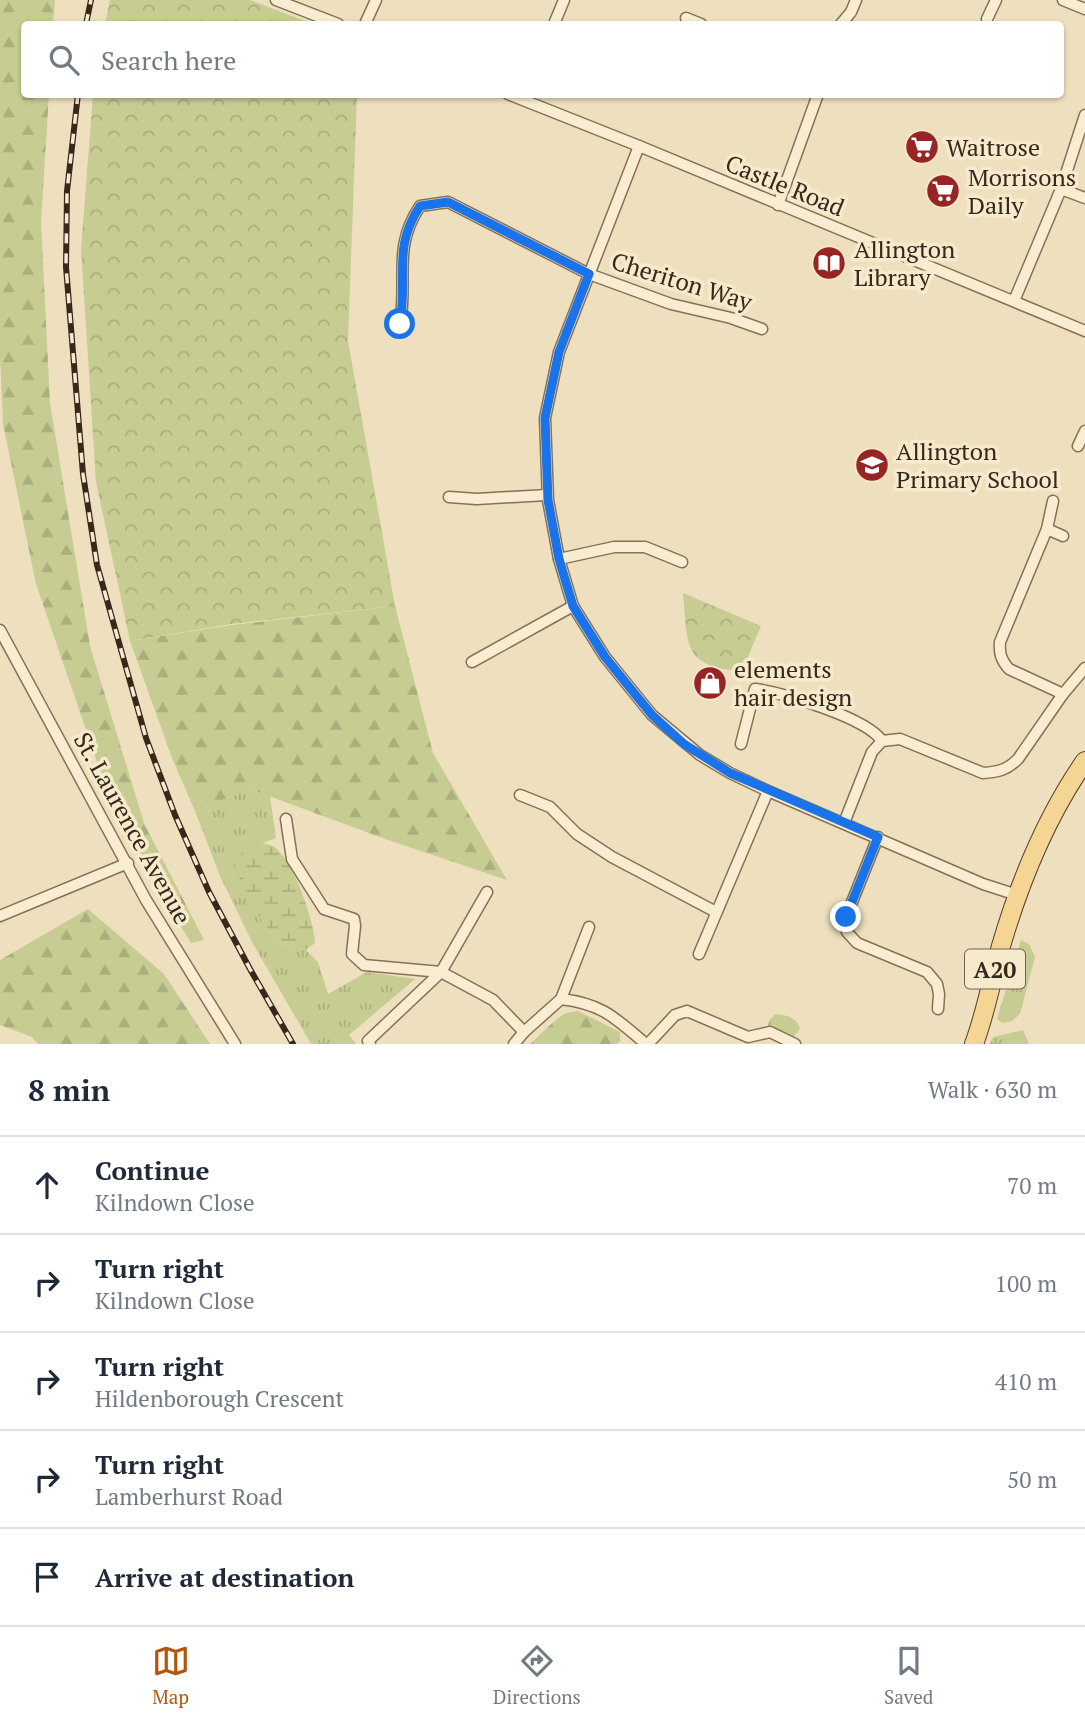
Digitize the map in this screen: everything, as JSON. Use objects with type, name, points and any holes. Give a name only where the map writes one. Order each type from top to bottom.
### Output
[{"type":"main road","name":"A20","points":[[974,1044],[1017,895],[1050,817],[1085,761]]},
{"type":"street","points":[[276,0],[330,21]]},
{"type":"street","points":[[366,21],[376,0]]},
{"type":"street","points":[[555,21],[564,0]]},
{"type":"street","points":[[844,21],[852,12],[856,0]]},
{"type":"street","points":[[987,19],[996,0]]},
{"type":"street","points":[[1063,0],[1085,9]]},
{"type":"street","points":[[686,19],[692,21]]},
{"type":"street","name":"Castle Road","points":[[523,98],[1085,331]]},
{"type":"street","points":[[778,205],[817,98]]},
{"type":"street","points":[[1014,301],[1061,189],[1085,116]]},
{"type":"street","points":[[639,146],[559,352],[545,418],[547,495],[559,559],[573,606],[605,657],[652,715],[700,755],[768,791],[983,884],[1017,895]]},
{"type":"street","points":[[1061,189],[1085,198]]},
{"type":"street","name":"Cheriton Way","points":[[400,324],[404,304],[402,244],[409,222],[420,206],[448,202],[589,274],[671,304],[731,318],[762,329]]},
{"type":"street","points":[[1078,446],[1085,431]]},
{"type":"street","points":[[449,497],[477,499],[547,495]]},
{"type":"street","points":[[1054,501],[1047,529],[1000,642],[999,652],[1002,662],[1009,669],[1063,694]]},
{"type":"street","points":[[1047,529],[1062,537]]},
{"type":"street","points":[[559,559],[614,547],[645,547],[682,562]]},
{"type":"street","points":[[471,662],[573,606]]},
{"type":"street","name":"St. Laurence Avenue","points":[[0,630],[146,900],[235,1044]]},
{"type":"street","points":[[844,823],[872,752],[882,741],[900,739],[983,773],[1009,768],[1085,668]]},
{"type":"street","points":[[741,744],[755,689],[789,696],[869,726],[882,741]]},
{"type":"street","points":[[699,954],[768,791]]},
{"type":"street","points":[[520,795],[551,807],[577,834],[612,857],[716,912]]},
{"type":"street","points":[[286,820],[292,859],[324,909],[354,919],[352,954],[365,965],[441,972],[493,1000],[524,1032]]},
{"type":"street","points":[[878,837],[846,917],[847,932],[857,943],[927,972],[933,977],[939,994],[938,1009]]},
{"type":"street","points":[[0,916],[128,863]]},
{"type":"street","points":[[370,1044],[368,1041],[441,972],[487,892]]},
{"type":"street","points":[[514,1044],[561,999],[589,928]]},
{"type":"street","points":[[561,999],[585,1002],[607,1011],[647,1044],[675,1015],[687,1011],[746,1040],[770,1032],[795,1044]]},
{"type":"green space","points":[[0,0],[55,0],[53,21],[21,21],[21,98],[49,98],[41,222],[50,403],[90,646],[144,823],[204,940],[191,943],[119,826],[36,584],[3,424],[0,356]]},
{"type":"green space","points":[[110,0],[250,0],[305,21],[106,21]]},
{"type":"green space","points":[[93,98],[357,98],[348,341],[395,606],[232,624],[130,641],[96,482],[81,249]]},
{"type":"green space","points":[[683,593],[761,626],[742,671],[722,669],[698,658],[688,639]]},
{"type":"green space","points":[[395,606],[433,753],[507,880],[250,789],[195,811],[172,758],[130,641],[232,625]]},
{"type":"green space","points":[[250,789],[270,796],[276,838],[262,843],[257,914],[279,944],[306,950],[318,962],[328,994],[367,972],[415,979],[349,1035],[356,1044],[311,1044],[252,942],[220,876],[195,811]]},
{"type":"green space","points":[[262,843],[273,846],[281,853],[295,876],[314,933],[315,943],[306,950],[279,944],[257,914],[235,869],[240,855]]},
{"type":"green space","points":[[88,909],[164,974],[210,1044],[38,1044],[32,1037],[0,1025],[0,960]]},
{"type":"green space","points":[[1021,940],[1029,944],[1035,957],[1020,1014],[1012,1021],[1002,1023],[997,1019]]},
{"type":"green space","points":[[578,1011],[620,1032],[620,1041],[617,1044],[531,1044],[561,1016]]},
{"type":"green space","points":[[775,1014],[794,1019],[800,1029],[793,1037],[779,1030],[767,1030],[769,1021]]},
{"type":"green space","points":[[1023,1030],[1029,1044],[990,1044],[993,1037]]},
{"type":"railway","points":[[87,21],[91,0]]},
{"type":"railway","points":[[78,98],[67,191],[66,267],[83,474],[97,565],[146,738],[175,815],[209,892],[293,1044]]},
{"type":"place","name":"Waitrose","points":[[922,147]]},
{"type":"place","name":"Morrisons Daily","points":[[943,191]]},
{"type":"place","name":"Allington Library","points":[[829,263]]},
{"type":"place","name":"Allington Primary School","points":[[872,465]]},
{"type":"place","name":"elements hair design","points":[[710,683]]},
{"type":"route","points":[[400,324],[404,304],[402,244],[409,222],[420,206],[448,202],[589,274],[559,352],[545,418],[547,495],[559,559],[573,606],[605,657],[652,715],[684,744],[730,773],[878,837],[846,917]]}]
